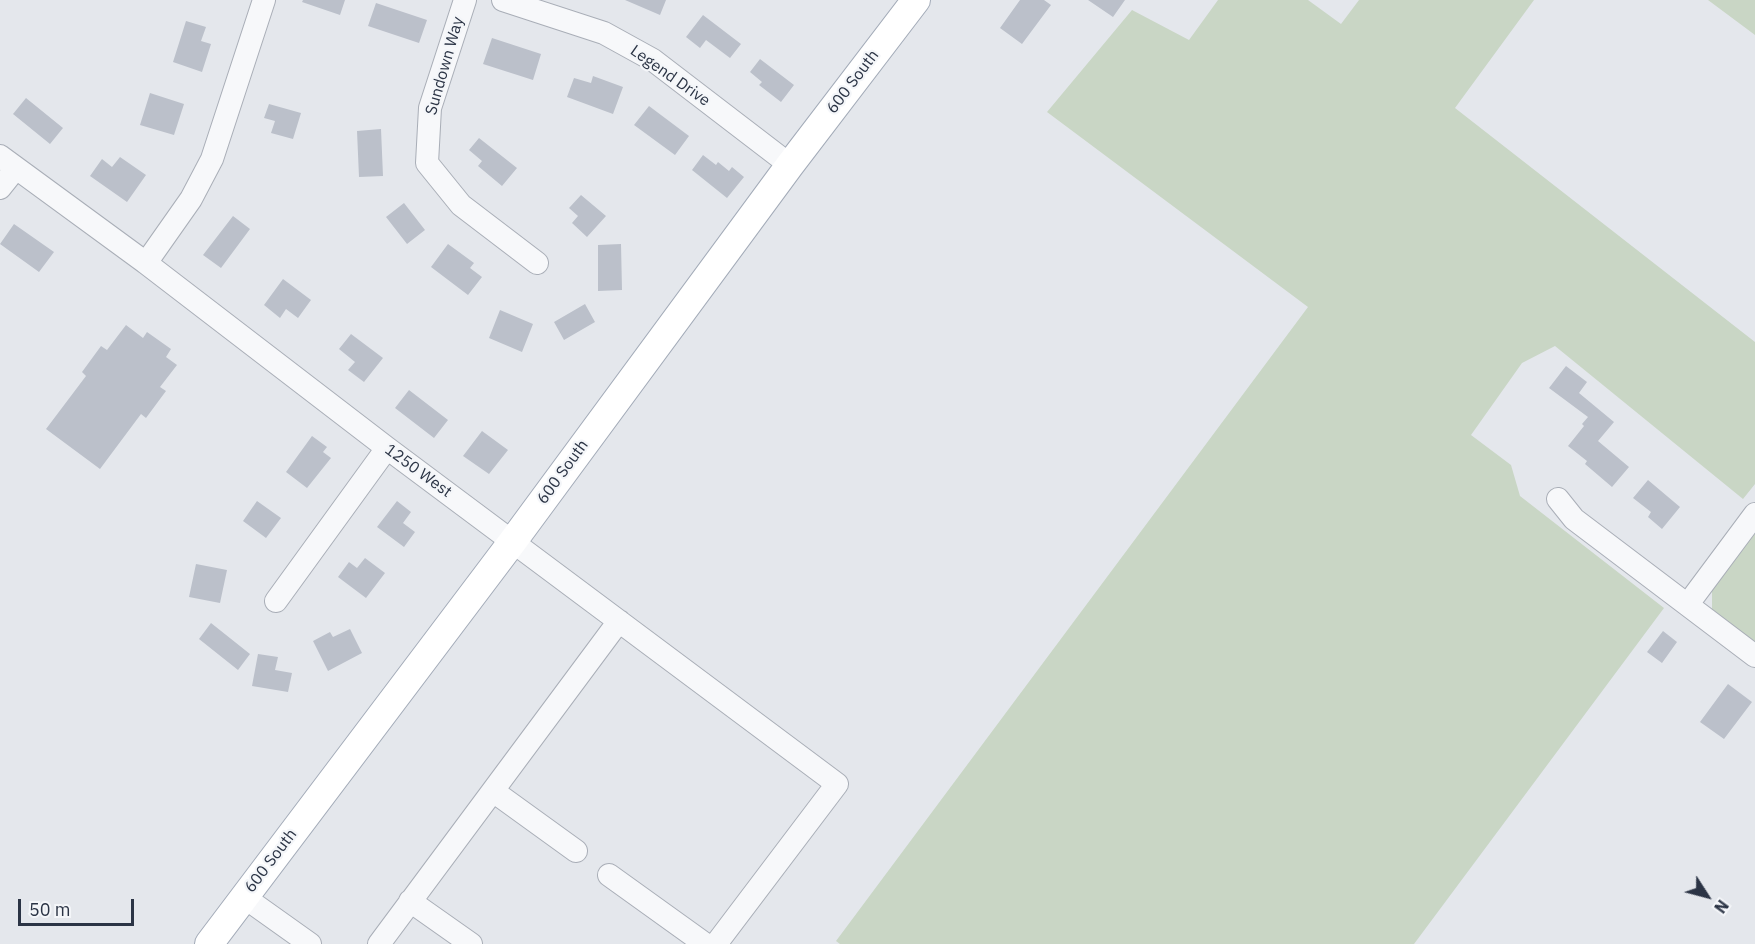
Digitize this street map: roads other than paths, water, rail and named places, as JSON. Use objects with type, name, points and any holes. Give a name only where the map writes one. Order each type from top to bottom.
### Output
[{"type":"main road","name":"600 South","points":[[209,944],[513,541],[906,4]]},
{"type":"street","points":[[146,263],[191,199],[212,159],[264,0]]},
{"type":"street","name":"Sundown Way","points":[[465,0],[430,108],[427,163],[461,205],[537,263]]},
{"type":"street","name":"Legend Drive","points":[[503,0],[604,33],[653,60],[790,165]]},
{"type":"street","points":[[0,188],[8,162]]},
{"type":"street","name":"1250 West","points":[[8,162],[146,263],[387,448],[837,784],[716,944]]},
{"type":"street","points":[[276,601],[387,448]]},
{"type":"street","points":[[1558,499],[1574,519],[1755,656]]},
{"type":"street","points":[[1688,604],[1755,514]]},
{"type":"street","points":[[379,944],[619,621]]},
{"type":"street","points":[[493,790],[576,851]]},
{"type":"street","points":[[609,875],[705,944]]},
{"type":"street","points":[[244,897],[310,944]]},
{"type":"street","points":[[411,901],[471,944]]}]
